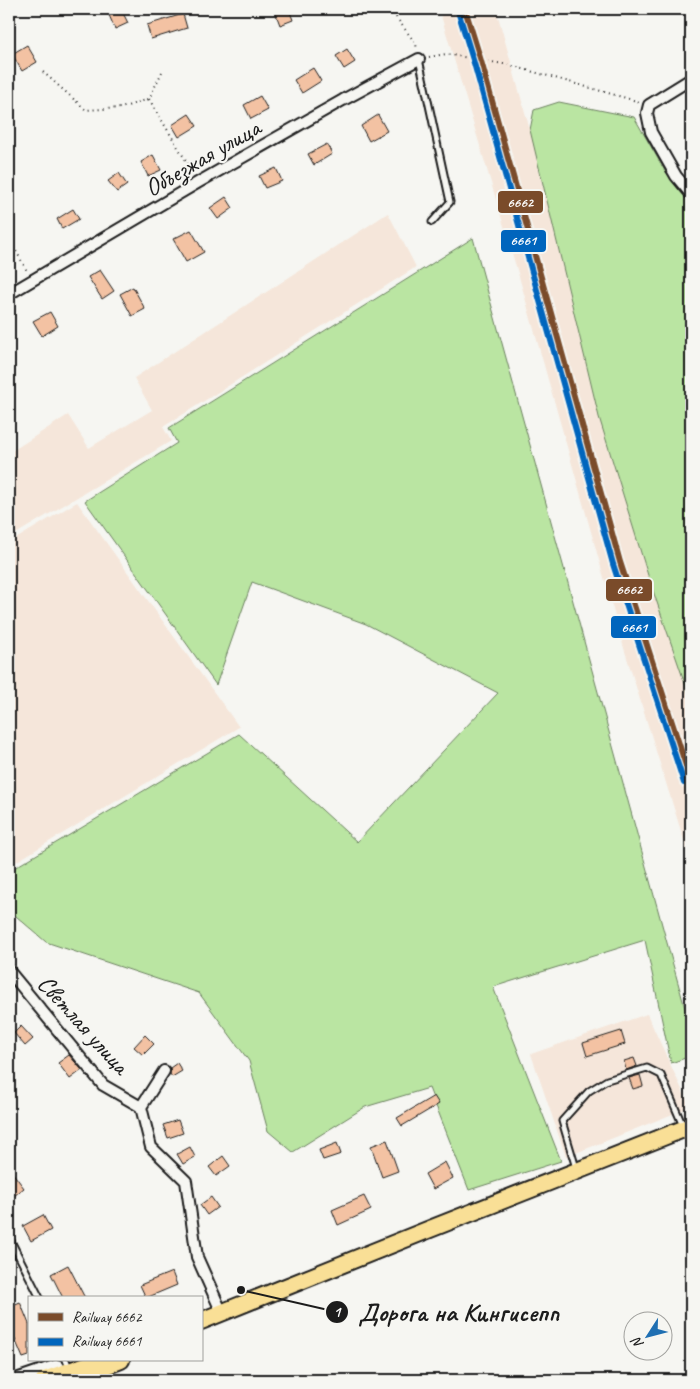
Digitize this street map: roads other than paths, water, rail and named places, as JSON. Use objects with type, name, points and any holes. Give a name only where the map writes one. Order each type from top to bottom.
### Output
[{"type":"main road","points":[[202,1323],[688,1128]]},
{"type":"main road","points":[[44,1380],[95,1362]]},
{"type":"main road","points":[[19,1380],[112,1362]]},
{"type":"street","name":"Объезжая улица","points":[[9,294],[198,182],[342,100],[419,60]]},
{"type":"street","points":[[691,79],[649,105],[647,113],[651,132],[676,176],[691,194]]},
{"type":"street","name":"Светлая улица","points":[[9,971],[103,1085],[141,1107]]},
{"type":"street","points":[[164,1071],[141,1107],[151,1147],[186,1181],[196,1257],[222,1313]]},
{"type":"lane","points":[[419,60],[450,202],[432,222]]},
{"type":"lane","points":[[577,1171],[562,1121],[589,1091],[606,1080],[647,1068],[661,1074],[688,1128]]},
{"type":"lane","points":[[9,1237],[39,1296]]},
{"type":"rail line","name":"6662","points":[[465,9],[620,562],[691,781]]},
{"type":"rail line","name":"6661","points":[[458,11],[613,564],[684,783]]},
{"type":"place","name":"Дорога на Кингисепп","points":[[241,1290]]}]
